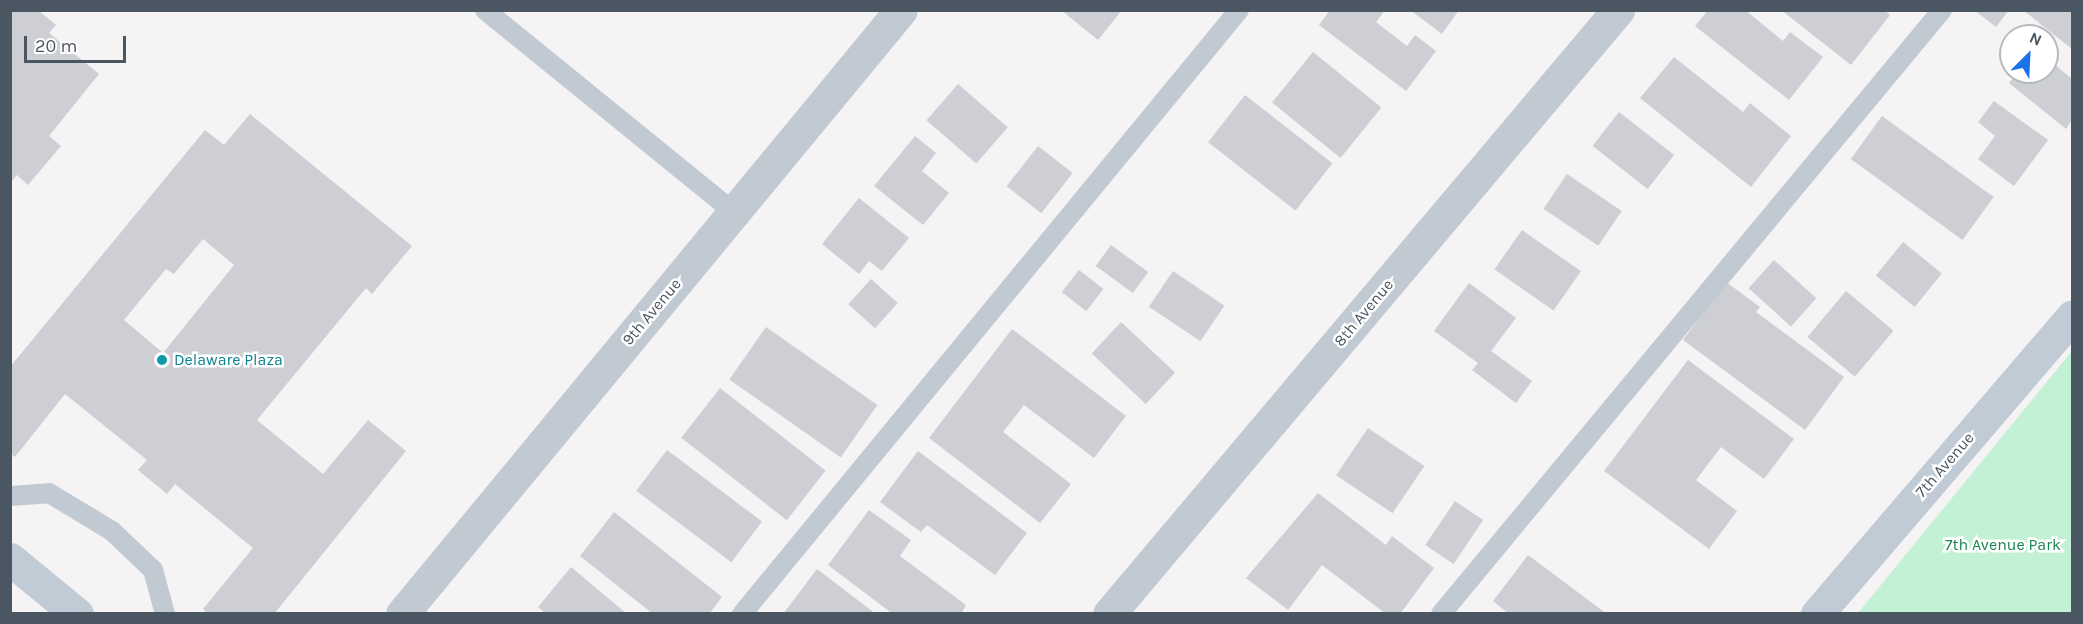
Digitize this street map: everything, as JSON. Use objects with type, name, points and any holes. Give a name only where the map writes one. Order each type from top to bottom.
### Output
[{"type":"street","name":"9th Avenue","points":[[402,614],[901,10]]},
{"type":"street","name":"8th Avenue","points":[[1109,614],[1618,10]]},
{"type":"street","name":"7th Avenue","points":[[1817,614],[2073,316]]},
{"type":"street","points":[[10,559],[77,614]]},
{"type":"lane","points":[[485,10],[735,213]]},
{"type":"lane","points":[[742,614],[1239,10]]},
{"type":"lane","points":[[1441,614],[1942,10]]},
{"type":"lane","points":[[10,496],[49,493],[112,531],[153,570],[162,590],[165,614]]},
{"type":"green space","name":"7th Avenue Park","points":[[2072,351],[2072,613],[1858,613]]},
{"type":"building","points":[[10,10],[38,10],[56,25],[49,33],[99,74],[49,136],[61,146],[28,185],[17,175],[10,183]]},
{"type":"building","points":[[1061,10],[1122,10],[1098,40]]},
{"type":"building","points":[[1330,10],[1385,10],[1376,22],[1407,46],[1415,35],[1436,51],[1406,91],[1319,25]]},
{"type":"building","points":[[1410,10],[1459,10],[1442,34]]},
{"type":"building","points":[[1708,10],[1745,10],[1783,41],[1790,32],[1823,57],[1789,100],[1695,26]]},
{"type":"building","points":[[1781,10],[1884,10],[1890,15],[1851,65]]},
{"type":"building","points":[[1974,10],[2009,10],[1996,27]]},
{"type":"building","points":[[2023,10],[2072,10],[2072,49],[2059,39],[2059,24],[2041,24]]},
{"type":"building","points":[[1313,52],[1381,107],[1340,158],[1272,103]]},
{"type":"building","points":[[1674,57],[1743,112],[1750,103],[1791,136],[1751,187],[1640,98]]},
{"type":"building","points":[[2059,68],[2072,79],[2072,120],[2066,129],[2010,84],[2059,84]]},
{"type":"building","points":[[958,84],[1008,127],[976,164],[927,120]]},
{"type":"building","points":[[1245,95],[1332,163],[1296,211],[1208,142]]},
{"type":"building","points":[[1994,101],[2048,140],[2014,186],[1978,159],[1995,136],[1978,122]]},
{"type":"building","points":[[1619,112],[1674,155],[1648,189],[1593,146]]},
{"type":"building","name":"Delaware Plaza","points":[[250,114],[412,246],[372,294],[366,288],[257,420],[323,474],[368,420],[406,451],[274,614],[208,614],[203,609],[253,548],[175,484],[167,494],[138,470],[147,460],[65,394],[15,457],[10,453],[10,367],[205,130],[224,145]],"holes":[[[203,239],[234,265],[163,353],[124,320],[166,269],[174,274]]]},
{"type":"building","points":[[1882,116],[1994,197],[1962,240],[1851,159]]},
{"type":"building","points":[[915,136],[936,153],[922,171],[949,193],[923,225],[874,186]]},
{"type":"building","points":[[1038,146],[1073,173],[1041,213],[1007,186]]},
{"type":"building","points":[[1567,174],[1622,211],[1598,246],[1544,209]]},
{"type":"building","points":[[859,198],[909,238],[882,271],[869,261],[859,274],[822,244]]},
{"type":"building","points":[[1522,230],[1581,271],[1553,311],[1494,269]]},
{"type":"building","points":[[1903,242],[1942,273],[1915,307],[1876,275]]},
{"type":"building","points":[[1111,245],[1148,272],[1133,293],[1096,266]]},
{"type":"building","points":[[1774,260],[1816,298],[1791,326],[1749,288]]},
{"type":"building","points":[[1079,270],[1103,289],[1086,311],[1062,292]]},
{"type":"building","points":[[1173,271],[1224,306],[1200,341],[1149,307]]},
{"type":"building","points":[[871,279],[898,303],[875,328],[848,304]]},
{"type":"building","points":[[1726,282],[1760,307],[1756,312],[1844,377],[1805,430],[1683,340]]},
{"type":"building","points":[[1469,283],[1516,318],[1491,351],[1532,381],[1516,403],[1472,370],[1478,363],[1434,331]]},
{"type":"building","points":[[1846,291],[1893,331],[1855,377],[1807,337]]},
{"type":"building","points":[[1121,322],[1175,372],[1146,404],[1092,353]]},
{"type":"building","points":[[766,327],[877,405],[841,457],[729,379]]},
{"type":"building","points":[[1012,329],[1126,416],[1094,458],[1024,405],[1003,432],[1071,484],[1040,523],[929,438]]},
{"type":"building","points":[[1688,360],[1794,439],[1764,479],[1721,447],[1696,480],[1737,511],[1709,549],[1604,471]]},
{"type":"building","points":[[720,388],[826,470],[787,520],[681,438]]},
{"type":"building","points":[[1368,428],[1424,466],[1393,513],[1336,475]]},
{"type":"building","points":[[667,450],[762,522],[731,562],[636,491]]},
{"type":"building","points":[[918,451],[1027,533],[995,575],[927,525],[921,532],[880,502]]},
{"type":"building","points":[[1318,493],[1386,545],[1392,536],[1434,568],[1400,614],[1386,614],[1322,565],[1288,610],[1246,578]]},
{"type":"building","points":[[1455,501],[1483,520],[1454,564],[1425,545]]},
{"type":"building","points":[[869,510],[911,540],[900,556],[966,605],[961,614],[893,614],[828,565]]},
{"type":"building","points":[[614,512],[722,597],[709,614],[653,614],[580,556]]},
{"type":"building","points":[[1528,555],[1607,614],[1509,614],[1493,601]]},
{"type":"building","points":[[571,567],[627,614],[546,614],[538,607]]},
{"type":"building","points":[[817,569],[876,614],[783,614]]},
{"type":"place","name":"Delaware Plaza","points":[[162,360]]}]
